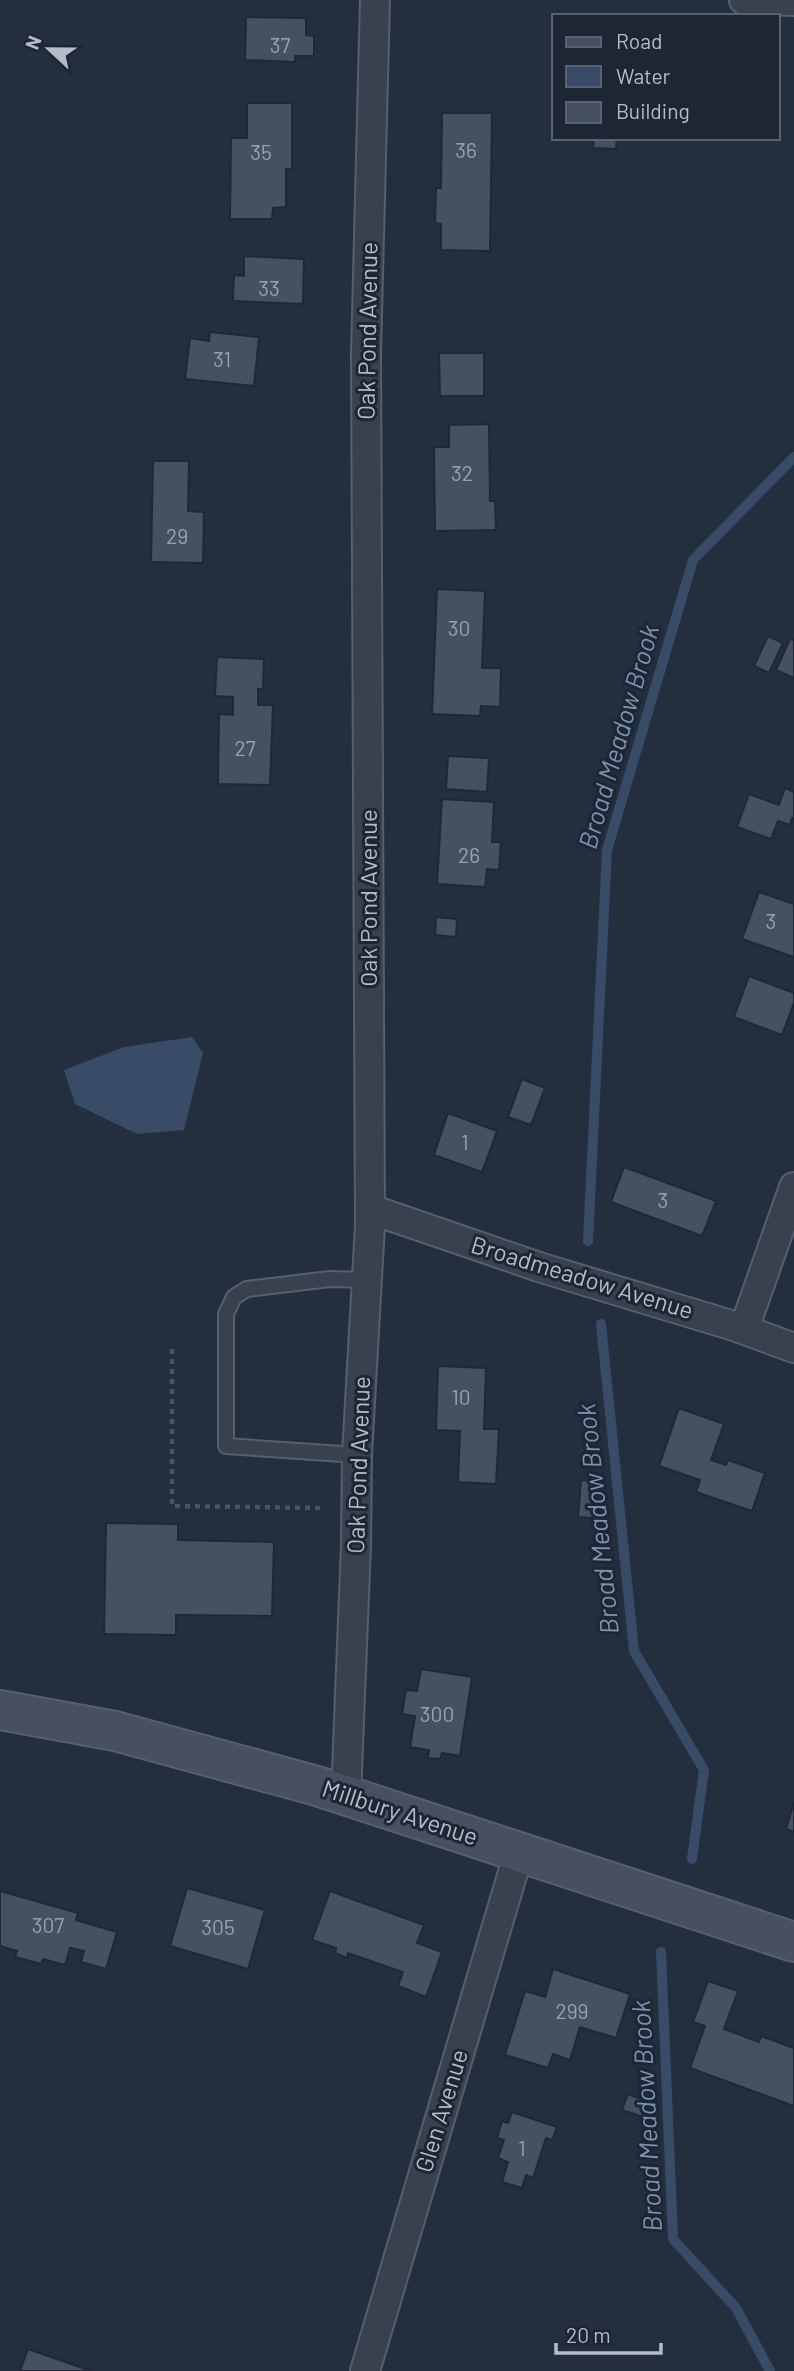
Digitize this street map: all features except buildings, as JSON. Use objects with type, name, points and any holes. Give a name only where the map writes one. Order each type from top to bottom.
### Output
[{"type":"main road","name":"Millbury Avenue","points":[[0,1710],[115,1731],[346,1796],[794,1941]]},
{"type":"street","name":"Oak Pond Avenue","points":[[346,1796],[357,1455],[370,1209],[366,354],[375,0]]},
{"type":"street","points":[[744,0],[794,1]]},
{"type":"street","points":[[744,1329],[794,1187]]},
{"type":"street","name":"Broadmeadow Avenue","points":[[370,1209],[539,1267],[744,1329],[794,1348]]},
{"type":"street","name":"Glen Avenue","points":[[365,2371],[519,1852]]},
{"type":"lane","points":[[357,1455],[226,1446],[226,1314],[234,1297],[247,1289],[330,1279],[368,1280]]},
{"type":"water","points":[[192,1037],[203,1053],[184,1130],[137,1134],[75,1104],[64,1070],[124,1047]]},
{"type":"waterway","name":"Broad Meadow Brook","points":[[588,1241],[607,850],[693,560],[794,457]]},
{"type":"waterway","name":"Broad Meadow Brook","points":[[601,1324],[634,1651],[704,1770],[692,1859]]},
{"type":"waterway","name":"Broad Meadow Brook","points":[[661,1952],[673,2239],[736,2308],[770,2371]]}]
